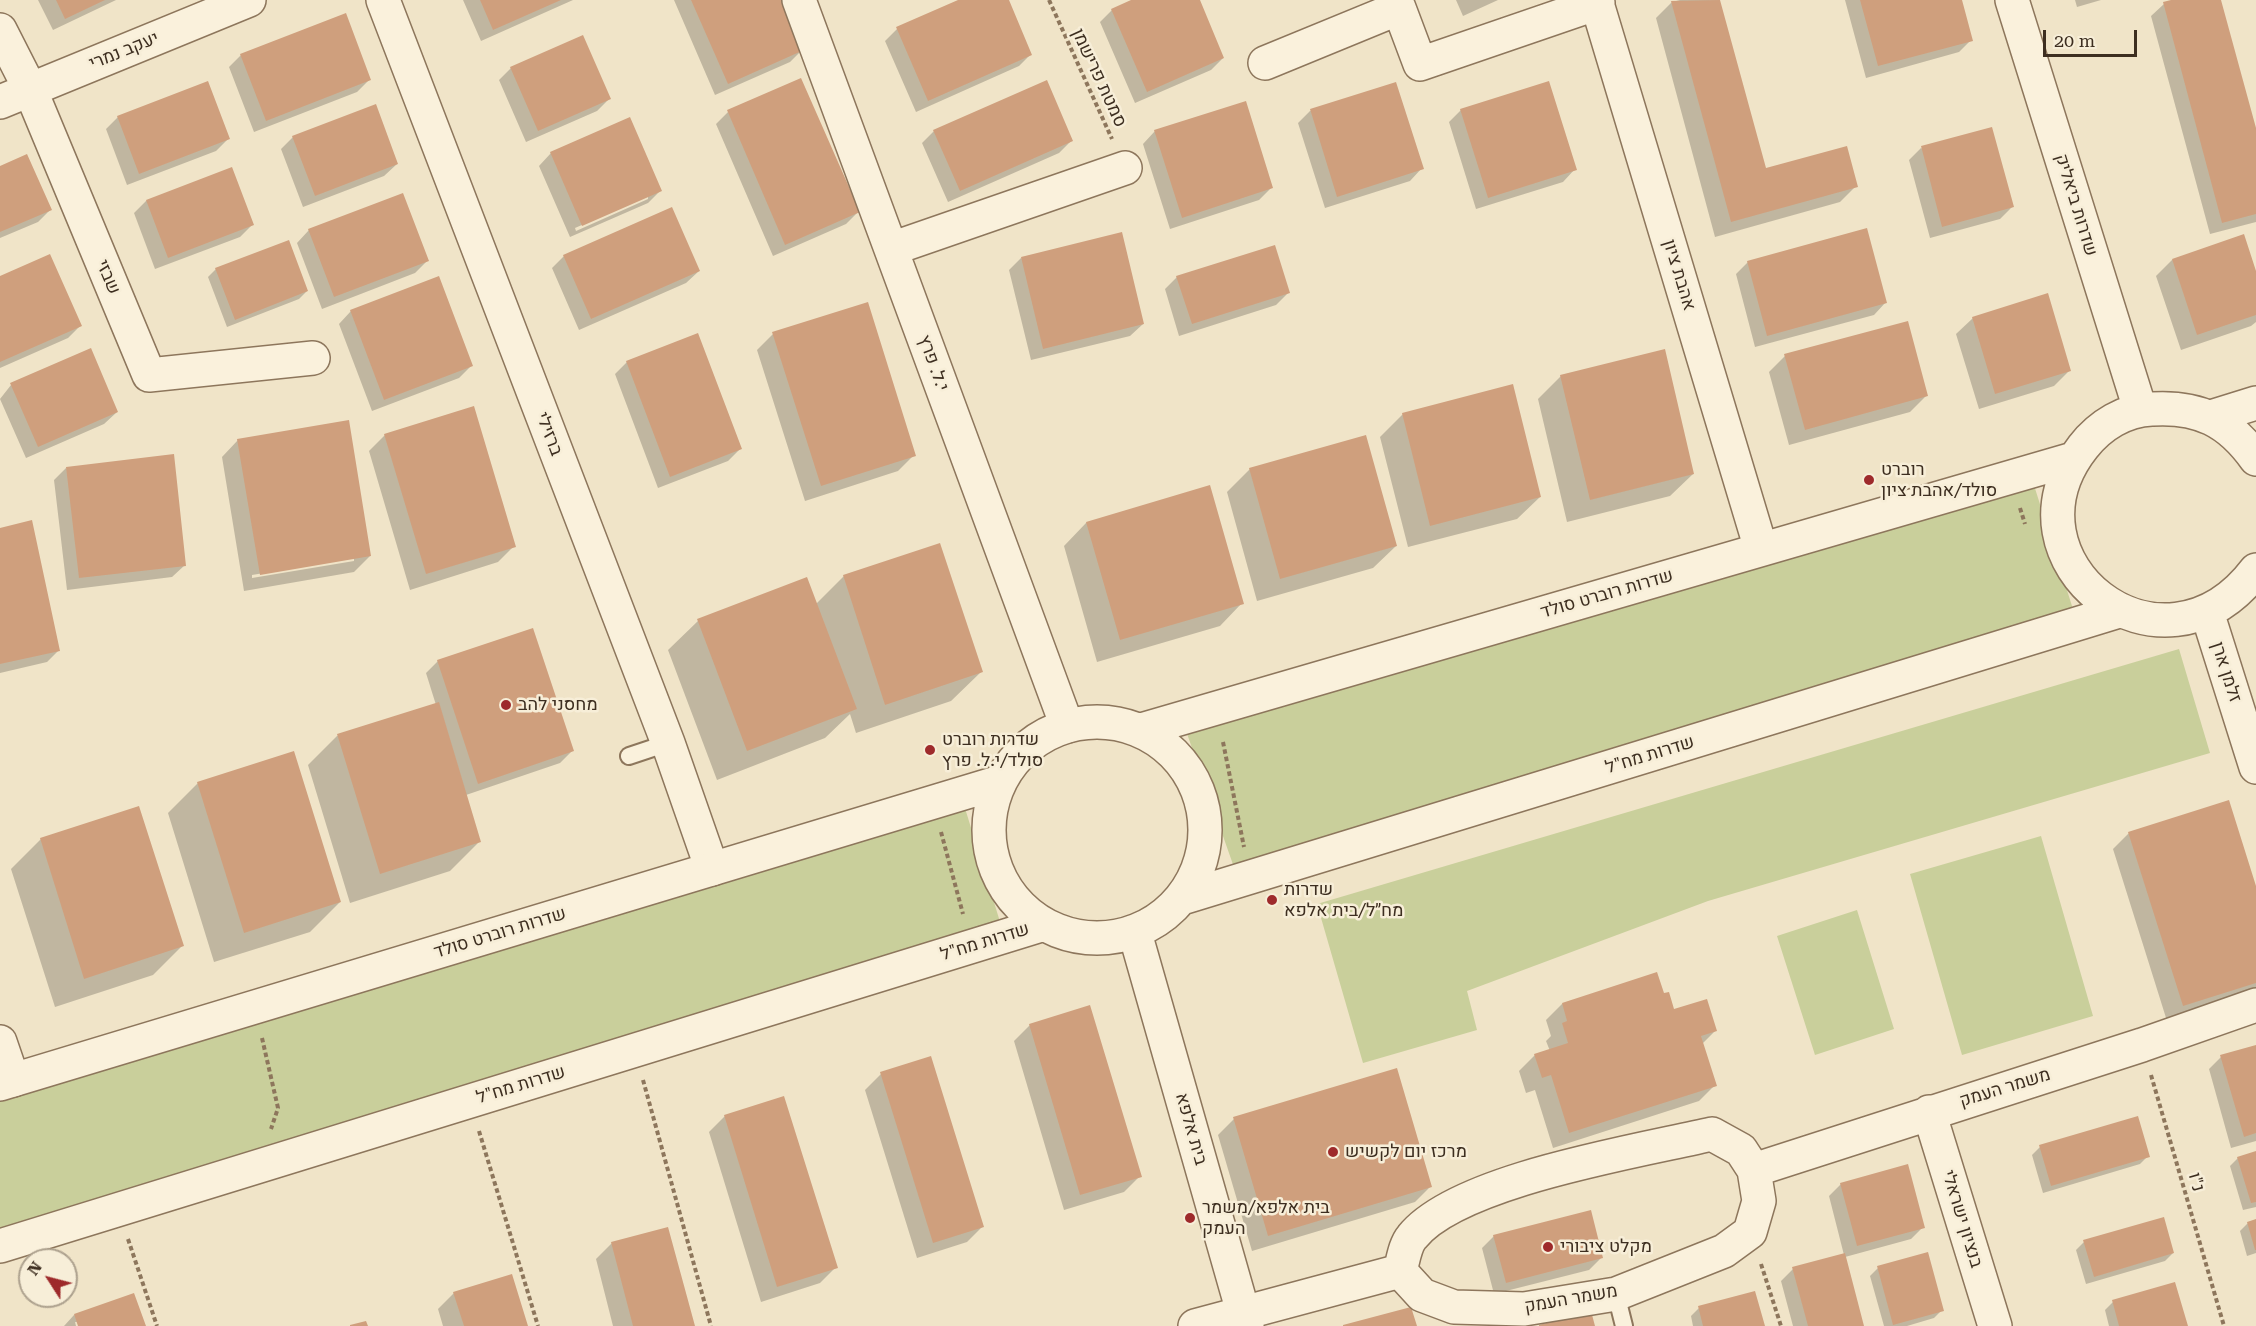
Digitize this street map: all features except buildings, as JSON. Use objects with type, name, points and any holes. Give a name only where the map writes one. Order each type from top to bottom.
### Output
[{"type":"street","name":"יעקב נמרי","points":[[0,102],[249,0]]},
{"type":"street","name":"ברזילי","points":[[383,0],[668,743],[712,869]]},
{"type":"street","name":"י.ל. פרץ","points":[[799,0],[1067,726]]},
{"type":"street","name":"שדרות ביאליק","points":[[2012,0],[2140,410]]},
{"type":"street","points":[[1265,63],[1400,8],[1420,64],[1597,2]]},
{"type":"street","name":"אהבת ציון","points":[[1597,2],[1761,549]]},
{"type":"street","name":"שבזי","points":[[0,30],[30,89],[149,375],[313,358]]},
{"type":"street","points":[[891,249],[1125,168]]},
{"type":"street","points":[[2211,417],[2256,403]]},
{"type":"street","points":[[2256,459],[2241,438],[2211,417],[2176,407],[2140,410],[2113,420],[2098,431],[2073,459],[2060,492],[2058,528],[2068,562],[2090,591],[2119,611],[2148,620],[2178,620],[2207,612],[2234,596],[2256,571]]},
{"type":"street","name":"שדרות רוברט סולד","points":[[1141,730],[2073,459]]},
{"type":"street","name":"שדרות מח\"ל","points":[[1182,898],[2119,611]]},
{"type":"street","name":"זלמן ארן","points":[[2207,612],[2256,766]]},
{"type":"street","points":[[1104,722],[1141,730],[1169,748],[1190,773],[1203,804],[1206,837],[1199,870],[1182,898],[1161,919],[1135,933],[1103,940],[1071,937],[1041,924],[1017,904],[999,877],[989,846],[990,813],[1000,782],[1017,758],[1032,745],[1067,726],[1104,722]]},
{"type":"street","name":"שדרות רוברט סולד","points":[[7,1082],[1000,782]]},
{"type":"street","name":"שדרות מח\"ל","points":[[0,1246],[1041,924]]},
{"type":"street","name":"בית אלפא","points":[[1135,933],[1245,1319]]},
{"type":"street","name":"משמר העמק","points":[[1754,1170],[2142,1045],[2256,1005]]},
{"type":"street","points":[[0,1042],[7,1082]]},
{"type":"street","name":"בנציון ישראלי","points":[[1929,1112],[1995,1326]]},
{"type":"street","points":[[1195,1326],[1245,1319],[1400,1271],[1411,1238],[1436,1214],[1488,1189],[1712,1134],[1741,1150],[1754,1170],[1759,1201],[1750,1232]]},
{"type":"street","name":"משמר העמק","points":[[1400,1271],[1422,1295],[1454,1307],[1524,1309],[1616,1294],[1724,1251],[1750,1232]]},
{"type":"lane","points":[[628,756],[668,743]]},
{"type":"lane","points":[[1616,1294],[1624,1326]]},
{"type":"path","name":"סמטת פרישמן","points":[[1048,0],[1125,168]]},
{"type":"path","points":[[1223,742],[1250,877]]},
{"type":"path","points":[[940,831],[972,946]]},
{"type":"path","points":[[254,1008],[278,1108],[258,1167]]},
{"type":"path","name":"נ\"ו","points":[[2142,1045],[2224,1326]]},
{"type":"path","points":[[635,1050],[711,1326]]},
{"type":"path","points":[[470,1101],[538,1326]]},
{"type":"path","points":[[118,1210],[157,1326]]},
{"type":"path","points":[[1750,1232],[1781,1326]]},
{"type":"green space","points":[[2033,482],[2077,622],[1236,873],[1185,728]]},
{"type":"green space","points":[[2179,649],[2210,753],[1708,901],[1467,991],[1477,1030],[1363,1063],[1317,904]]},
{"type":"green space","points":[[964,805],[1001,925],[0,1238],[0,1097]]},
{"type":"green space","points":[[2041,836],[2093,1016],[1962,1055],[1910,874]]},
{"type":"green space","points":[[1857,910],[1894,1029],[1815,1055],[1777,936]]},
{"type":"place","name":"רוברט סולד/אהבת ציון","points":[[1869,480]]},
{"type":"place","name":"מחסני להב","points":[[506,705]]},
{"type":"place","name":"שדרות רוברט סולד/י.ל. פרץ","points":[[930,750]]},
{"type":"place","name":"שדרות מח״ל/בית אלפא","points":[[1272,900]]},
{"type":"place","name":"מרכז יום לקשיש","points":[[1333,1152]]},
{"type":"place","name":"בית אלפא/משמר העמק","points":[[1190,1218]]},
{"type":"place","name":"מקלט ציבורי","points":[[1548,1247]]}]
